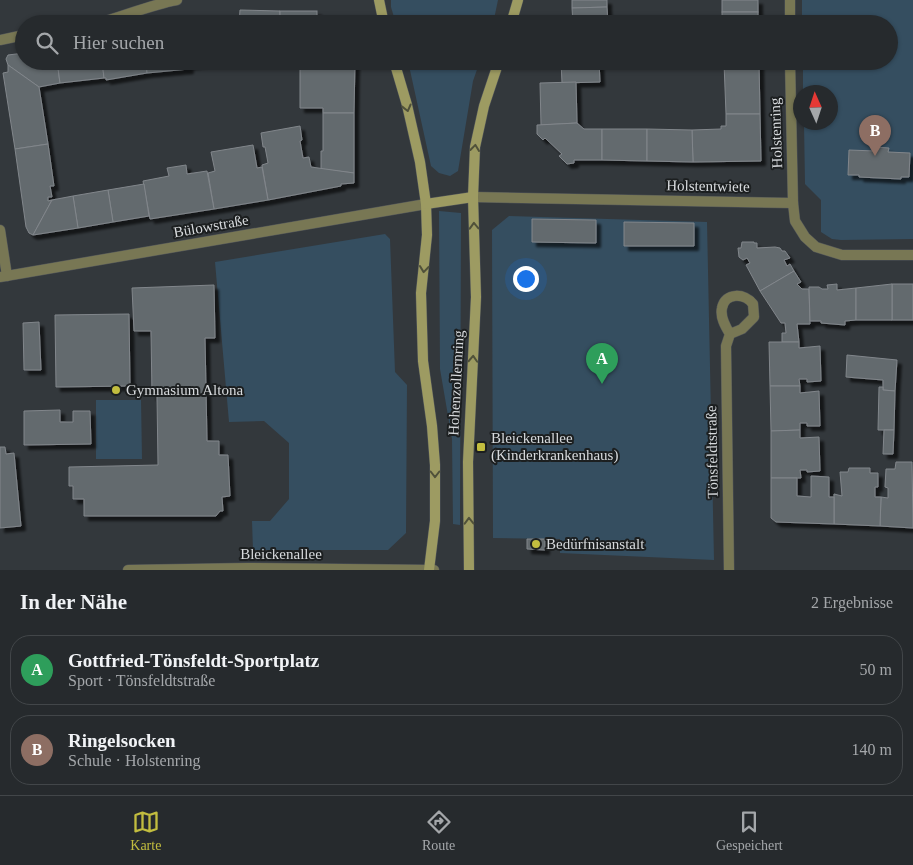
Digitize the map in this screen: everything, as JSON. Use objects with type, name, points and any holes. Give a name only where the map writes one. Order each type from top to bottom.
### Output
[{"type":"main road","points":[[378,0],[382,15]]},
{"type":"main road","points":[[514,15],[518,0]]},
{"type":"main road","name":"Hohenzollernring","points":[[397,70],[420,162],[426,204],[427,235],[421,293],[422,361],[432,426],[435,465],[435,521],[429,570]]},
{"type":"main road","name":"Hohenzollernring","points":[[469,570],[468,462],[476,297],[473,197],[475,147],[484,106],[495,70]]},
{"type":"main road","points":[[426,204],[473,197]]},
{"type":"street","points":[[126,15],[161,3],[177,0]]},
{"type":"street","points":[[790,0],[790,15]]},
{"type":"street","points":[[0,40],[15,36]]},
{"type":"street","name":"Holstenring","points":[[790,70],[793,203]]},
{"type":"street","name":"Holstentwiete","points":[[473,197],[793,203]]},
{"type":"street","points":[[793,203],[795,221],[805,237],[816,247],[842,255],[913,255]]},
{"type":"street","name":"Bülowstraße","points":[[4,276],[426,204]]},
{"type":"street","points":[[0,230],[4,276]]},
{"type":"street","name":"Tönsfeldtstraße","points":[[729,570],[726,346],[730,334]]},
{"type":"street","name":"Bleickenallee","points":[[128,570],[248,568],[434,570]]},
{"type":"shaded area","points":[[391,0],[498,0],[495,15],[393,15]]},
{"type":"shaded area","points":[[802,0],[913,0],[913,239],[832,239],[821,232],[821,200],[805,184],[804,130],[838,130],[838,85],[803,85],[803,70],[898,70],[898,15],[802,15]]},
{"type":"shaded area","points":[[410,70],[477,70],[473,81],[458,171],[450,176],[439,173],[431,166]]},
{"type":"shaded area","points":[[439,211],[461,213],[460,525],[453,524],[452,439],[440,369]]},
{"type":"shaded area","points":[[509,216],[707,222],[714,560],[560,553],[560,539],[493,538],[492,230]]},
{"type":"shaded area","points":[[385,234],[390,239],[395,372],[407,385],[406,533],[388,550],[253,550],[252,521],[270,521],[289,499],[289,443],[264,421],[229,422],[215,262]]},
{"type":"shaded area","points":[[96,400],[141,400],[142,459],[96,459]]},
{"type":"building","points":[[572,0],[607,0],[607,7],[572,8]]},
{"type":"building","points":[[722,0],[758,0],[758,12],[722,12]]},
{"type":"building","points":[[607,7],[607,15],[572,15],[572,8]]},
{"type":"building","points":[[240,10],[280,11],[280,15],[240,15]]},
{"type":"building","points":[[280,11],[317,11],[317,15],[280,15]]},
{"type":"building","points":[[722,12],[758,12],[758,15],[722,15]]},
{"type":"building","points":[[15,54],[15,70],[8,65],[6,59],[8,55]]},
{"type":"building","points":[[8,65],[39,87],[48,144],[15,149],[3,73],[8,72]]},
{"type":"building","points":[[15,70],[58,70],[60,83],[39,87]]},
{"type":"building","points":[[58,70],[103,70],[104,78],[60,83]]},
{"type":"building","points":[[103,70],[147,70],[147,73],[106,80]]},
{"type":"building","points":[[147,70],[178,70],[147,73]]},
{"type":"building","points":[[300,70],[355,70],[354,113],[323,113],[323,108],[300,108]]},
{"type":"building","points":[[561,70],[599,70],[600,82],[562,83]]},
{"type":"building","points":[[724,70],[759,70],[760,114],[726,114]]},
{"type":"building","points":[[576,82],[577,123],[541,125],[540,83]]},
{"type":"building","points":[[323,113],[354,113],[354,173],[321,169]]},
{"type":"building","points":[[726,114],[760,114],[761,161],[693,162],[692,130],[721,129],[721,126],[726,126]]},
{"type":"building","points":[[577,123],[584,129],[602,129],[602,160],[574,160],[574,163],[567,164],[559,156],[562,154],[545,138],[543,140],[537,134],[537,125]]},
{"type":"building","points":[[300,126],[303,158],[309,157],[311,167],[354,173],[354,183],[341,184],[341,186],[268,200],[262,165],[268,163],[261,133]]},
{"type":"building","points":[[602,129],[647,129],[647,161],[602,160]]},
{"type":"building","points":[[647,129],[692,130],[693,162],[647,161]]},
{"type":"building","points":[[48,144],[54,186],[50,186],[52,197],[48,197],[48,201],[52,200],[33,235],[29,233],[26,227],[15,149]]},
{"type":"building","points":[[253,145],[257,168],[262,167],[268,200],[214,209],[208,173],[215,171],[211,152]]},
{"type":"building","points":[[875,147],[889,148],[888,152],[910,153],[909,177],[901,177],[901,179],[848,175],[849,150],[875,151]]},
{"type":"building","points":[[186,165],[187,174],[207,171],[214,209],[150,219],[143,181],[169,176],[167,168]]},
{"type":"building","points":[[144,184],[149,216],[113,222],[108,190]]},
{"type":"building","points":[[108,190],[113,222],[78,228],[73,196]]},
{"type":"building","points":[[73,196],[78,228],[33,235],[52,200]]},
{"type":"building","points":[[532,219],[596,220],[596,243],[532,242]]},
{"type":"building","points":[[624,222],[694,223],[694,246],[624,246]]},
{"type":"building","points":[[742,242],[757,243],[757,248],[780,248],[790,258],[784,260],[787,266],[790,264],[794,271],[760,291],[746,265],[750,263],[747,258],[743,260],[739,257],[738,248],[741,248]]},
{"type":"building","points":[[794,271],[801,282],[797,284],[802,289],[809,289],[810,324],[797,324],[799,342],[782,342],[782,333],[786,333],[785,323],[781,323],[760,291]]},
{"type":"building","points":[[837,284],[837,290],[856,288],[856,320],[845,321],[845,325],[810,321],[809,287],[828,289],[827,285]]},
{"type":"building","points":[[892,284],[913,284],[913,320],[892,320]]},
{"type":"building","points":[[892,284],[892,320],[856,320],[856,288]]},
{"type":"building","points":[[214,285],[215,338],[205,338],[207,441],[219,441],[219,455],[228,455],[230,496],[222,497],[223,511],[220,511],[216,516],[84,516],[84,499],[73,499],[73,486],[69,486],[69,467],[158,465],[157,396],[152,396],[151,331],[134,331],[132,288]]},
{"type":"building","points":[[129,314],[130,386],[56,387],[55,315]]},
{"type":"building","points":[[39,322],[41,370],[24,370],[23,323]]},
{"type":"building","points":[[769,342],[799,342],[799,348],[820,346],[821,381],[807,382],[807,379],[799,379],[800,386],[770,386]]},
{"type":"building","points":[[847,355],[897,360],[895,391],[883,390],[883,380],[846,377]]},
{"type":"building","points":[[770,386],[800,386],[800,393],[819,391],[820,426],[807,426],[807,423],[800,423],[800,430],[771,431]]},
{"type":"building","points":[[879,387],[883,387],[883,390],[895,391],[894,430],[878,430]]},
{"type":"building","points":[[60,410],[60,422],[73,422],[73,411],[90,411],[91,444],[24,445],[24,411]]},
{"type":"building","points":[[800,430],[800,438],[819,437],[820,471],[807,472],[807,470],[800,470],[801,478],[771,478],[771,431]]},
{"type":"building","points":[[884,430],[894,430],[893,454],[883,454]]},
{"type":"building","points":[[0,447],[5,447],[6,454],[14,453],[21,526],[0,528]]},
{"type":"building","points":[[896,462],[912,462],[913,528],[880,526],[881,497],[888,498],[888,488],[885,487],[886,469],[895,469]]},
{"type":"building","points":[[849,468],[870,468],[870,473],[878,473],[878,487],[875,487],[875,497],[881,497],[880,526],[834,524],[834,494],[842,496],[840,472],[848,472]]},
{"type":"building","points":[[811,476],[829,477],[829,497],[834,497],[834,524],[776,522],[771,518],[771,478],[797,478],[797,496],[811,497]]},
{"type":"building","name":"Bedürfnisanstalt","points":[[527,539],[545,539],[545,550],[527,549]]},
{"type":"place","name":"Ringelsocken","points":[[875,156]]},
{"type":"place","name":"Gottfried-Tönsfeldt-Sportplatz","points":[[602,384]]},
{"type":"place","name":"Gymnasium Altona","points":[[116,390]]},
{"type":"place","name":"Bleickenallee (Kinderkrankenhaus)","points":[[481,447]]},
{"type":"place","name":"Bedürfnisanstalt","points":[[536,544]]}]
